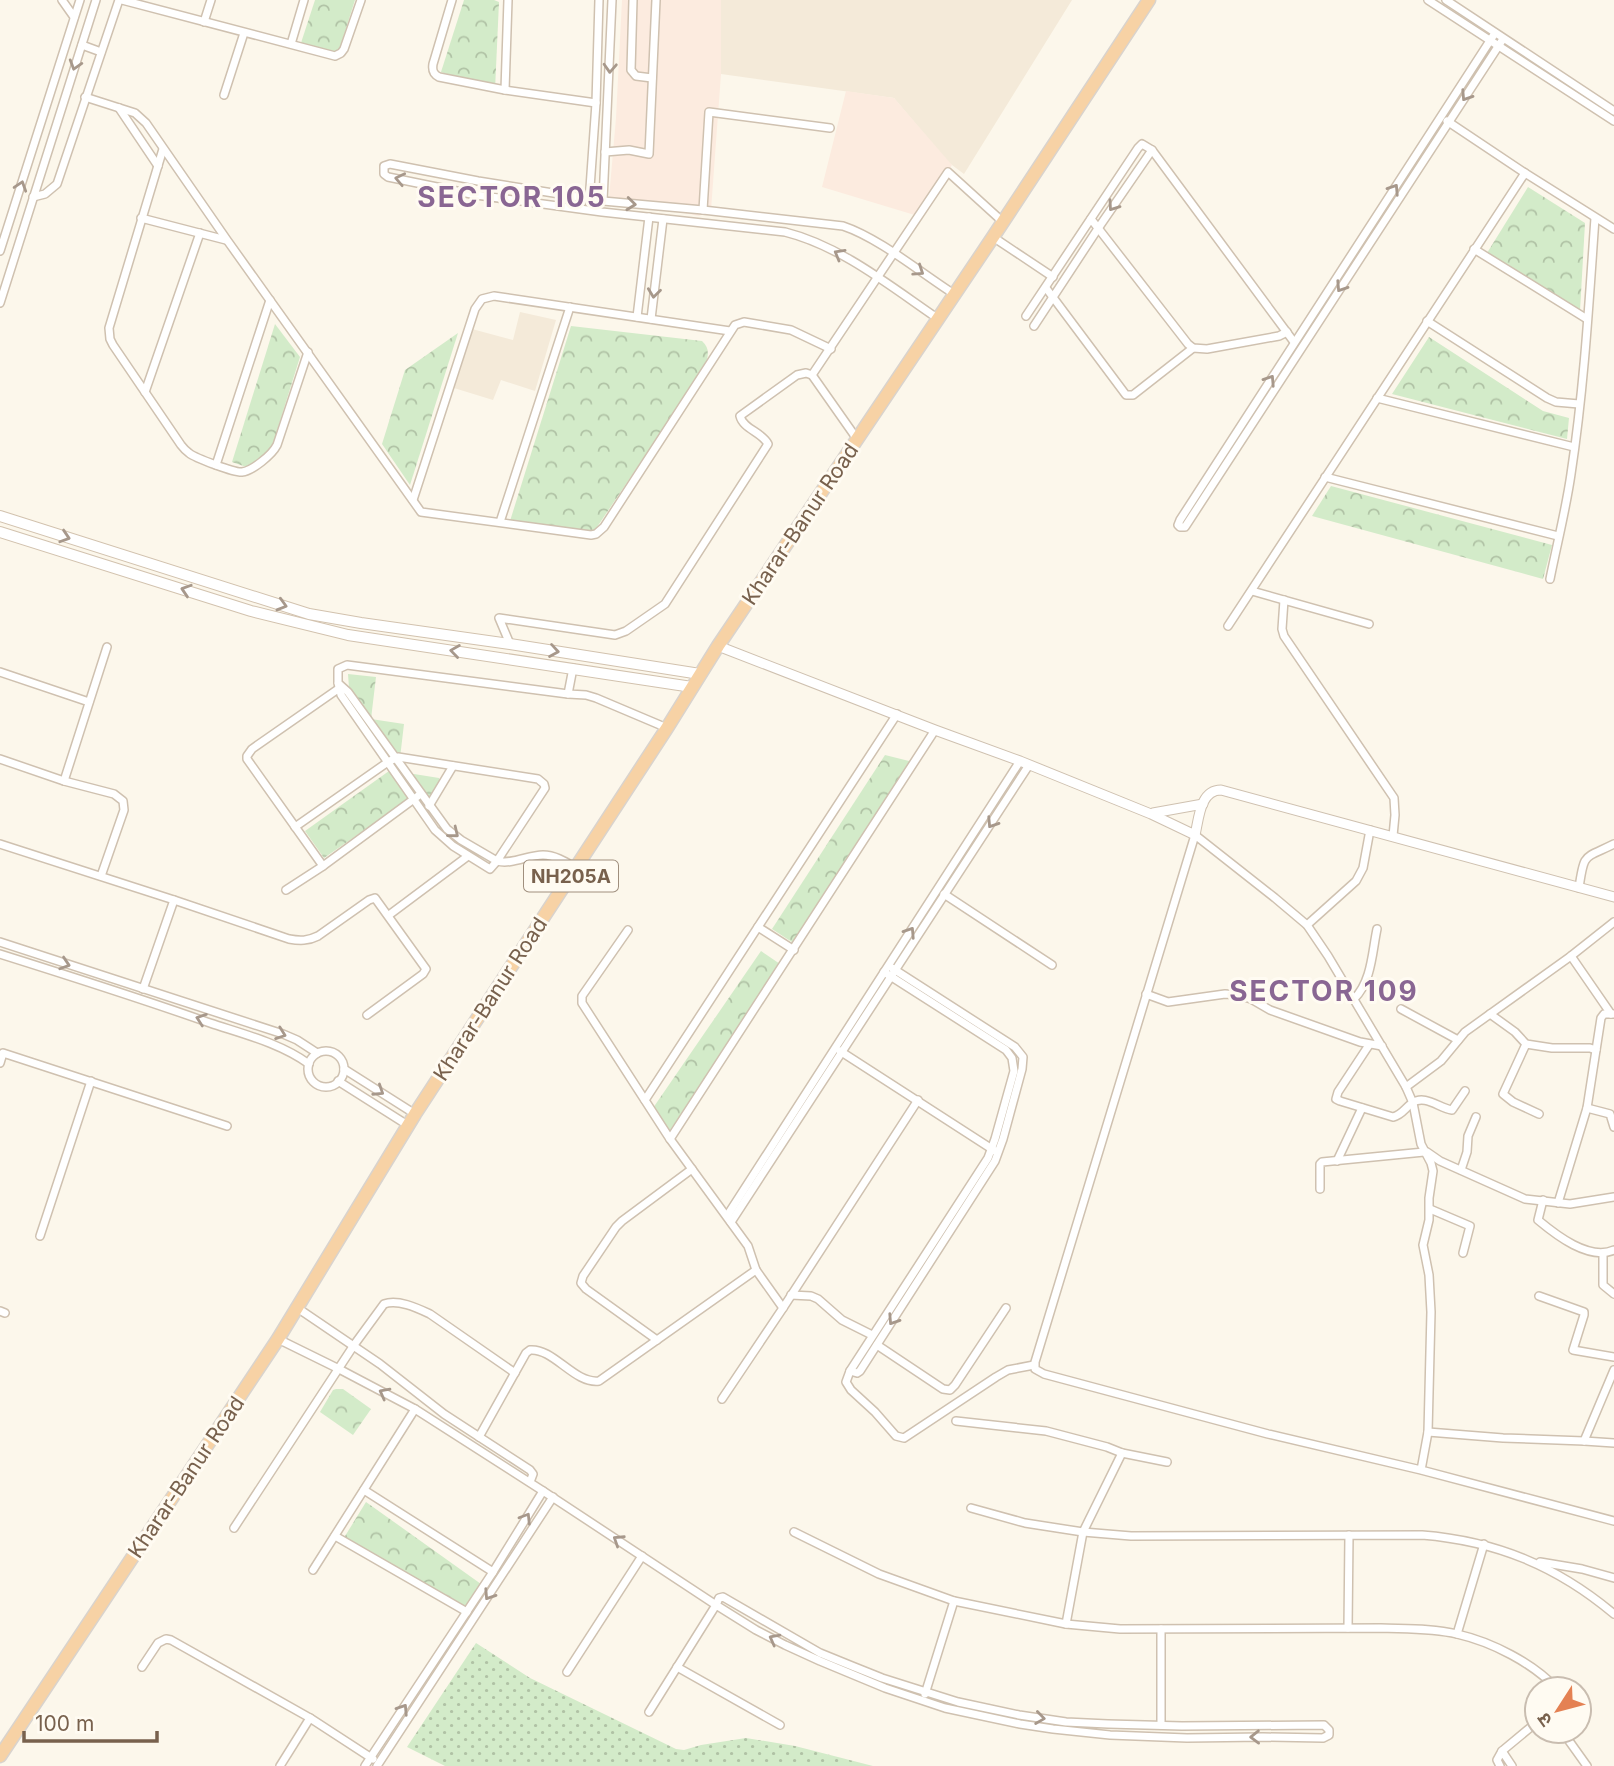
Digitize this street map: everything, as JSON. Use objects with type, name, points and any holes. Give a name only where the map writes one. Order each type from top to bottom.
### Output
[{"type":"highway","name":"Kharar-Banur Road","points":[[0,1756],[278,1339],[412,1120],[667,729],[718,646],[1149,0]]},
{"type":"main road","points":[[0,516],[309,614],[700,674]]},
{"type":"main road","points":[[0,532],[251,611],[348,635],[692,687]]},
{"type":"street","points":[[62,0],[74,17]]},
{"type":"street","points":[[0,251],[80,0]]},
{"type":"street","points":[[0,303],[96,0]]},
{"type":"street","points":[[33,197],[44,194],[57,184],[120,0],[335,56],[344,49],[361,0]]},
{"type":"street","points":[[204,22],[211,0]]},
{"type":"street","points":[[291,44],[304,0]]},
{"type":"street","points":[[452,0],[433,64],[433,71],[439,78],[596,103]]},
{"type":"street","points":[[505,90],[508,0]]},
{"type":"street","points":[[588,210],[596,103],[599,0]]},
{"type":"street","points":[[603,201],[612,0]]},
{"type":"street","points":[[633,0],[631,70],[636,76],[652,78]]},
{"type":"street","points":[[606,152],[629,150],[649,154],[656,0]]},
{"type":"street","points":[[1428,0],[1490,41],[1501,43],[1614,111]]},
{"type":"street","points":[[1446,0],[1495,33],[1501,43],[1614,121]]},
{"type":"street","points":[[224,95],[244,33]]},
{"type":"street","points":[[1495,33],[1294,342],[1249,421],[1187,524],[1180,527],[1180,520],[1249,421],[1501,43]]},
{"type":"street","points":[[82,45],[101,52]]},
{"type":"street","points":[[85,97],[143,118],[421,512],[591,535],[600,531],[735,325],[744,323],[782,328],[802,334],[831,349]]},
{"type":"street","points":[[119,108],[158,166]]},
{"type":"street","points":[[703,210],[709,112],[830,128]]},
{"type":"street","points":[[1440,117],[1614,229]]},
{"type":"street","points":[[1026,316],[1139,146],[1145,145],[1152,150],[1294,342]]},
{"type":"street","points":[[163,149],[109,328],[113,345],[185,450],[197,458],[241,473],[270,456],[308,352]]},
{"type":"street","points":[[1034,326],[1152,150]]},
{"type":"street","points":[[937,318],[877,277],[811,239],[785,232],[476,195],[388,177],[383,171],[384,166],[390,164],[590,200],[843,226],[866,236],[954,294]]},
{"type":"street","points":[[812,375],[948,172],[1003,222]]},
{"type":"street","points":[[1228,626],[1525,173]]},
{"type":"street","points":[[476,195],[478,181]]},
{"type":"street","points":[[637,317],[649,217]]},
{"type":"street","points":[[141,218],[227,240]]},
{"type":"street","points":[[1550,579],[1568,494],[1584,368],[1595,218]]},
{"type":"street","points":[[651,319],[663,219]]},
{"type":"street","points":[[1091,219],[1193,348],[1207,349],[1279,336],[1287,332]]},
{"type":"street","points":[[145,392],[200,233]]},
{"type":"street","points":[[993,237],[1053,277]]},
{"type":"street","points":[[1474,249],[1587,319]]},
{"type":"street","points":[[1046,288],[1126,395],[1132,395],[1193,348]]},
{"type":"street","points":[[413,500],[478,303],[487,296],[730,331]]},
{"type":"street","points":[[216,464],[270,300]]},
{"type":"street","points":[[500,522],[570,307]]},
{"type":"street","points":[[1427,321],[1547,398],[1556,402],[1579,404]]},
{"type":"street","points":[[510,644],[499,618],[615,635],[659,610],[672,595],[767,447],[766,439],[742,422],[740,416],[797,375],[812,375],[857,439]]},
{"type":"street","points":[[1377,398],[1574,447]]},
{"type":"street","points":[[1325,477],[1559,536]]},
{"type":"street","points":[[1252,591],[1369,624]]},
{"type":"street","points":[[1284,600],[1282,629],[1289,644],[1394,798],[1392,836]]},
{"type":"street","points":[[718,646],[1151,814],[1195,835],[1307,925],[1406,1087],[1413,1102],[1423,1150],[1433,1171],[1429,1220],[1423,1245],[1429,1275],[1430,1302],[1428,1432],[1422,1470]]},
{"type":"street","points":[[64,781],[107,647]]},
{"type":"street","points":[[295,827],[392,760],[398,757],[538,779],[545,788],[492,869],[488,869],[440,835],[418,797],[392,760],[348,692],[340,686],[338,669],[347,665],[586,695],[667,729]]},
{"type":"street","points":[[568,694],[573,668]]},
{"type":"street","points":[[0,672],[89,702]]},
{"type":"street","points":[[323,866],[247,756],[340,686]]},
{"type":"street","points":[[646,1100],[897,714]]},
{"type":"street","points":[[670,1139],[935,730]]},
{"type":"street","points":[[0,759],[64,781],[114,794],[123,801],[124,810],[101,876]]},
{"type":"street","points":[[729,1219],[890,971],[937,890],[1025,763]]},
{"type":"street","points":[[890,971],[946,895],[1025,763]]},
{"type":"street","points":[[429,806],[453,766]]},
{"type":"street","points":[[1034,1365],[1206,795],[1221,790],[1614,897]]},
{"type":"street","points":[[418,797],[429,806],[447,829],[496,862],[504,863],[543,855],[557,858],[576,868]]},
{"type":"street","points":[[286,890],[418,797]]},
{"type":"street","points":[[1151,814],[1203,804]]},
{"type":"street","points":[[1307,925],[1356,881],[1363,868],[1370,830]]},
{"type":"street","points":[[0,844],[300,941],[318,936],[372,898],[379,900],[426,969],[367,1015]]},
{"type":"street","points":[[1579,888],[1586,859],[1592,852],[1614,844]]},
{"type":"street","points":[[389,915],[468,856]]},
{"type":"street","points":[[937,890],[1052,965]]},
{"type":"street","points":[[143,989],[174,900]]},
{"type":"street","points":[[1406,1087],[1441,1061],[1465,1032],[1614,922]]},
{"type":"street","points":[[758,927],[794,950]]},
{"type":"street","points":[[1354,999],[1366,982],[1377,929]]},
{"type":"street","points":[[628,930],[582,996],[584,1007],[670,1139],[751,1251],[756,1269],[783,1308]]},
{"type":"street","points":[[0,942],[283,1034],[317,1054]]},
{"type":"street","points":[[0,954],[276,1045],[309,1064]]},
{"type":"street","points":[[1571,956],[1613,1014]]},
{"type":"street","points":[[850,1370],[859,1372],[989,1171],[1022,1069],[1023,1057],[1015,1047],[890,971]]},
{"type":"street","points":[[1146,994],[1168,1002],[1225,994],[1239,995],[1270,1010],[1369,1045],[1382,1046]]},
{"type":"street","points":[[1401,1009],[1458,1040]]},
{"type":"street","points":[[1490,1014],[1515,1032],[1526,1045],[1596,1050]]},
{"type":"street","points":[[1558,1203],[1587,1108],[1601,1018],[1604,1014],[1613,1014]]},
{"type":"street","points":[[1369,1045],[1336,1099],[1393,1118],[1413,1102],[1420,1100],[1452,1110],[1465,1091]]},
{"type":"street","points":[[1526,1045],[1503,1094],[1513,1102],[1539,1114]]},
{"type":"street","points":[[839,1050],[995,1151]]},
{"type":"street","points":[[0,1063],[2,1052],[227,1126]]},
{"type":"street","points":[[344,1069],[338,1081],[331,1086],[318,1085],[308,1072],[314,1055],[332,1052],[338,1055],[344,1069],[412,1120]]},
{"type":"street","points":[[40,1237],[91,1081]]},
{"type":"street","points":[[338,1081],[412,1120]]},
{"type":"street","points":[[722,1399],[918,1100]]},
{"type":"street","points":[[1337,1161],[1362,1108]]},
{"type":"street","points":[[1587,1108],[1610,1114],[1614,1127]]},
{"type":"street","points":[[1461,1170],[1467,1152],[1468,1136],[1476,1117]]},
{"type":"street","points":[[1320,1189],[1320,1164],[1325,1161],[1423,1150],[1440,1161],[1525,1199],[1574,1204],[1614,1197]]},
{"type":"street","points":[[995,1151],[846,1377],[848,1386],[875,1412],[886,1427],[900,1438],[908,1436],[1007,1370],[1034,1365]]},
{"type":"street","points":[[657,1340],[581,1283],[583,1276],[622,1221],[692,1169]]},
{"type":"street","points":[[1543,1200],[1538,1219],[1570,1244],[1603,1253],[1614,1250]]},
{"type":"street","points":[[1430,1209],[1470,1226],[1463,1253]]},
{"type":"street","points":[[1603,1253],[1603,1286],[1614,1294]]},
{"type":"street","points":[[479,1437],[530,1350],[540,1351],[588,1381],[599,1381],[756,1269]]},
{"type":"street","points":[[791,1296],[811,1296],[818,1299],[842,1320],[872,1335]]},
{"type":"street","points":[[1539,1296],[1584,1312],[1573,1350],[1614,1357]]},
{"type":"street","points":[[234,1528],[354,1345],[380,1308],[389,1302],[414,1307],[430,1314],[515,1373]]},
{"type":"street","points":[[296,1307],[354,1345],[444,1415],[530,1470],[533,1474],[530,1482]]},
{"type":"street","points":[[877,1345],[943,1389],[950,1390],[1006,1308]]},
{"type":"street","points":[[278,1339],[415,1409],[716,1605],[785,1645],[850,1674],[923,1701],[1020,1724],[1110,1735],[1323,1738],[1327,1737],[1329,1730],[1324,1725],[1066,1722],[958,1702],[882,1678],[820,1653],[721,1597],[716,1605],[677,1667],[649,1712]]},
{"type":"street","points":[[1034,1365],[1044,1374],[1268,1434],[1422,1470],[1614,1521]]},
{"type":"street","points":[[1584,1441],[1614,1370]]},
{"type":"street","points":[[313,1570],[415,1409]]},
{"type":"street","points":[[956,1421],[1046,1431],[1122,1453],[1167,1462]]},
{"type":"street","points":[[1428,1432],[1614,1443]]},
{"type":"street","points":[[1066,1624],[1083,1532],[1122,1453]]},
{"type":"street","points":[[364,1490],[493,1572]]},
{"type":"street","points":[[365,1766],[493,1572],[543,1490]]},
{"type":"street","points":[[142,1667],[158,1643],[171,1640],[310,1718],[378,1764],[553,1497]]},
{"type":"street","points":[[971,1507],[1025,1523],[1083,1532],[1171,1537],[1422,1535],[1460,1539],[1531,1560],[1614,1578]]},
{"type":"street","points":[[793,1532],[879,1574],[954,1601],[1066,1624],[1120,1629],[1422,1629],[1457,1634],[1488,1644],[1523,1661],[1542,1675]]},
{"type":"street","points":[[1348,1628],[1349,1535]]},
{"type":"street","points":[[335,1536],[467,1612]]},
{"type":"street","points":[[1457,1634],[1484,1544]]},
{"type":"street","points":[[567,1672],[642,1556]]},
{"type":"street","points":[[1531,1560],[1578,1586],[1614,1614]]},
{"type":"street","points":[[923,1701],[954,1601]]},
{"type":"street","points":[[1161,1629],[1161,1725]]},
{"type":"street","points":[[677,1667],[780,1725]]},
{"type":"street","points":[[280,1766],[310,1718]]},
{"type":"street","points":[[1500,1766],[1497,1760],[1502,1751],[1523,1734]]},
{"type":"street","points":[[1572,1745],[1587,1766]]},
{"type":"street","points":[[1502,1751],[1513,1766]]},
{"type":"shaded area","points":[[622,0],[721,0],[721,74],[711,210],[699,216],[609,198]]},
{"type":"shaded area","points":[[721,0],[1072,0],[964,174],[948,162],[894,98],[721,74]]},
{"type":"shaded area","points":[[846,91],[894,98],[952,165],[918,216],[822,187]]},
{"type":"shaded area","points":[[520,312],[556,320],[535,391],[501,380],[493,400],[454,388],[472,329],[513,340]]},
{"type":"green space","points":[[315,0],[355,0],[336,60],[299,49]]},
{"type":"green space","points":[[464,0],[499,2],[495,90],[441,72]]},
{"type":"green space","points":[[1528,187],[1585,223],[1580,311],[1487,253]]},
{"type":"green space","points":[[275,324],[300,357],[270,453],[252,469],[232,462]]},
{"type":"green space","points":[[571,326],[702,341],[708,350],[704,368],[591,536],[510,521]]},
{"type":"green space","points":[[458,333],[410,485],[382,444],[405,370]]},
{"type":"green space","points":[[1429,337],[1543,411],[1569,418],[1567,439],[1392,394]]},
{"type":"green space","points":[[1331,486],[1552,545],[1543,579],[1312,516]]},
{"type":"green space","points":[[348,674],[376,677],[371,719],[404,724],[400,758],[353,696],[349,688]]},
{"type":"green space","points":[[885,755],[913,762],[795,944],[772,929]]},
{"type":"green space","points":[[389,771],[409,799],[324,858],[305,831]]},
{"type":"green space","points":[[411,775],[439,778],[441,782],[430,800]]},
{"type":"green space","points":[[761,951],[783,966],[668,1133],[653,1108]]},
{"type":"green space","points":[[336,1389],[343,1389],[371,1409],[353,1435],[320,1412]]},
{"type":"green space","points":[[366,1502],[481,1584],[465,1608],[342,1541]]},
{"type":"green space","points":[[476,1643],[530,1678],[676,1749],[684,1750],[746,1738],[795,1746],[873,1766],[445,1766],[407,1747]]},
{"type":"district","name":"SECTOR 105","points":[[512,197]]},
{"type":"district","name":"SECTOR 109","points":[[1324,991]]}]
